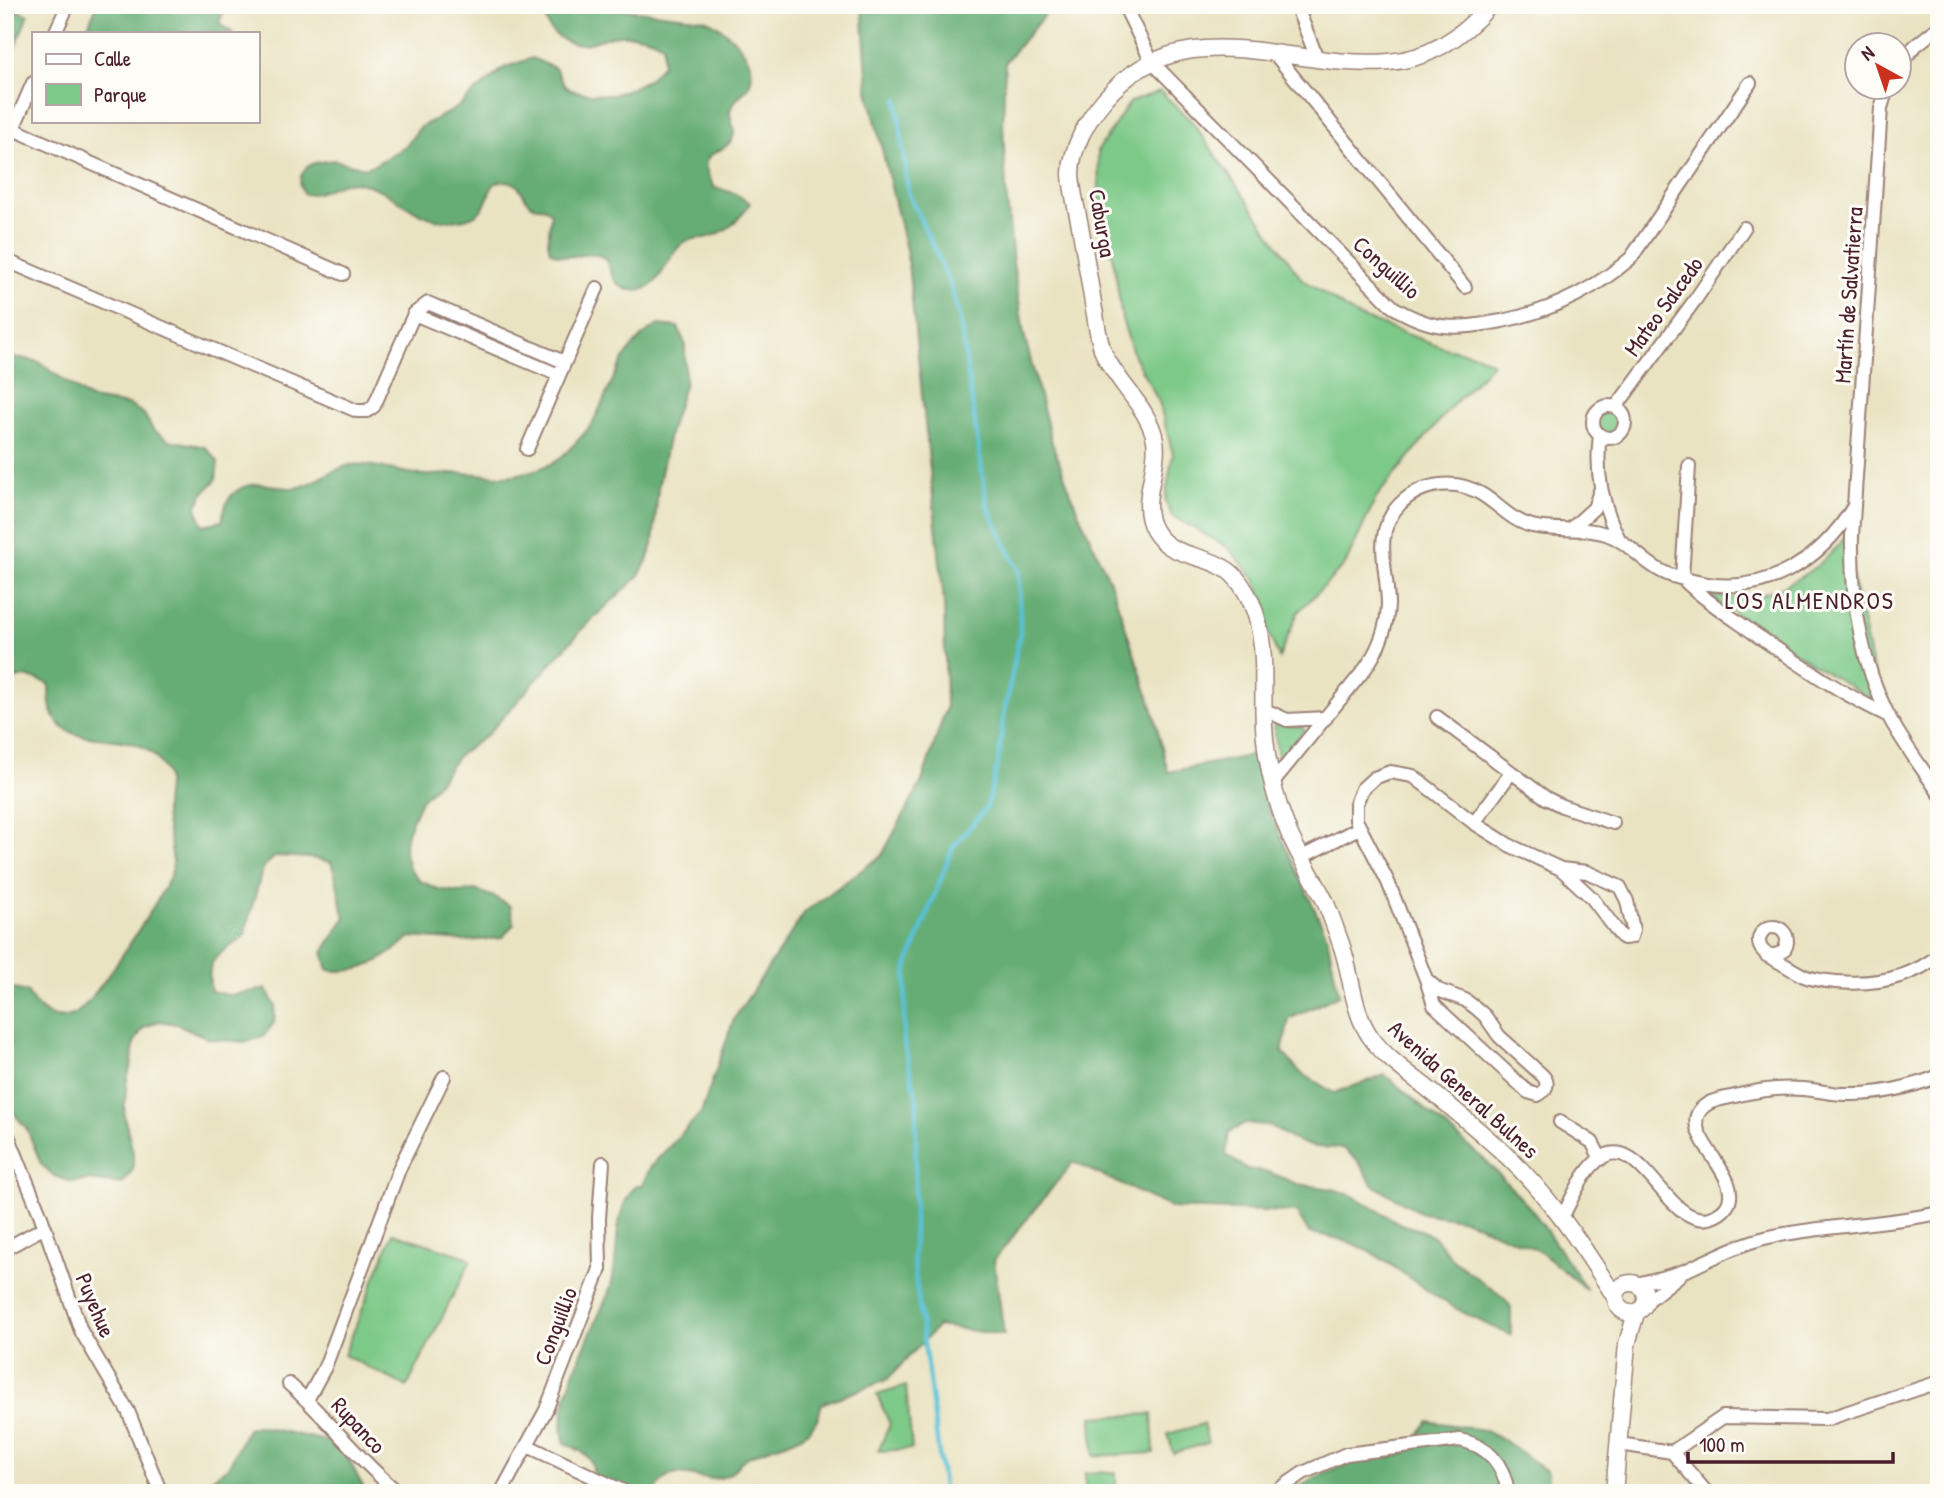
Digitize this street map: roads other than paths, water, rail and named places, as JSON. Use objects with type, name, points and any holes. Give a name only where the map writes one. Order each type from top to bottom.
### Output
[{"type":"street","points":[[55,32],[68,5]]},
{"type":"street","name":"Conguillio","points":[[1124,5],[1152,62],[1393,307],[1429,324],[1454,328],[1483,325],[1536,313],[1576,297],[1614,273],[1631,258],[1749,83]]},
{"type":"street","points":[[1296,5],[1317,58]]},
{"type":"street","name":"Caburga","points":[[1265,710],[1263,643],[1252,604],[1238,581],[1225,568],[1185,555],[1163,541],[1152,528],[1148,506],[1156,454],[1154,437],[1148,421],[1112,370],[1100,343],[1071,172],[1079,142],[1097,108],[1124,80],[1152,62],[1180,51],[1209,47],[1351,62],[1388,62],[1420,55],[1458,35],[1490,5]]},
{"type":"street","points":[[1912,50],[1939,27]]},
{"type":"street","points":[[1274,53],[1465,287]]},
{"type":"street","points":[[5,147],[32,85]]},
{"type":"street","name":"Martín de Salvatierra","points":[[1883,102],[1854,506],[1852,564],[1856,619],[1889,716],[1939,793]]},
{"type":"street","points":[[13,129],[343,274]]},
{"type":"street","name":"Mateo Salcedo","points":[[1620,541],[1600,491],[1597,462],[1600,435],[1594,424],[1595,414],[1602,408],[1616,407],[1744,228]]},
{"type":"street","points":[[5,260],[362,412],[376,403],[414,314],[561,368]]},
{"type":"street","points":[[527,449],[597,288]]},
{"type":"street","points":[[1600,435],[1612,437],[1623,428],[1623,414],[1616,407]]},
{"type":"street","points":[[1689,466],[1682,578],[1701,597],[1776,648],[1856,700],[1889,716]]},
{"type":"street","points":[[1273,782],[1365,669],[1382,638],[1388,603],[1382,552],[1384,532],[1392,514],[1408,497],[1429,487],[1446,484],[1478,492],[1522,523],[1542,528],[1572,528],[1605,534],[1620,541],[1664,573],[1716,587],[1768,579],[1799,565],[1825,545],[1854,506]]},
{"type":"street","points":[[1572,528],[1594,508],[1600,491]]},
{"type":"street","points":[[1265,710],[1287,720],[1326,718]]},
{"type":"street","name":"Avenida General Bulnes","points":[[1265,710],[1265,737],[1273,782],[1287,830],[1327,906],[1344,952],[1360,1015],[1370,1037],[1406,1072],[1503,1152],[1523,1172],[1629,1306],[1614,1493]]},
{"type":"street","points":[[1437,717],[1511,773],[1562,806],[1613,823]]},
{"type":"street","points":[[1426,979],[1438,990],[1465,1000],[1485,1016],[1499,1036],[1544,1076],[1547,1083],[1545,1089],[1538,1095],[1528,1092],[1434,1005],[1388,882],[1359,828],[1356,804],[1363,789],[1374,778],[1398,772],[1413,776],[1474,823],[1509,845],[1562,869],[1587,872],[1620,887],[1627,901],[1633,930],[1631,937],[1621,936],[1592,898],[1562,869]]},
{"type":"street","points":[[1474,823],[1511,773]]},
{"type":"street","points":[[1302,857],[1359,828]]},
{"type":"street","points":[[1799,972],[1787,938],[1780,929],[1774,927],[1763,930],[1759,946],[1766,955],[1803,976],[1822,981],[1873,983],[1913,972],[1939,955]]},
{"type":"street","points":[[1766,955],[1780,954],[1786,947],[1787,938]]},
{"type":"street","points":[[1561,1220],[1592,1166],[1601,1158],[1614,1154],[1633,1159],[1675,1205],[1697,1218],[1710,1218],[1727,1206],[1730,1186],[1700,1136],[1697,1125],[1699,1114],[1712,1102],[1763,1089],[1782,1088],[1867,1094],[1908,1087],[1939,1076]]},
{"type":"street","points":[[307,1400],[325,1367],[400,1167],[444,1077]]},
{"type":"street","points":[[1560,1122],[1592,1142],[1601,1158]]},
{"type":"street","name":"Puyehue","points":[[5,1128],[45,1227],[81,1331],[128,1411],[161,1493]]},
{"type":"street","name":"Conguillio","points":[[501,1493],[546,1410],[600,1269],[599,1218],[603,1163]]},
{"type":"street","points":[[1629,1306],[1686,1270],[1765,1238],[1811,1229],[1906,1220],[1939,1213]]},
{"type":"street","points":[[5,1249],[45,1227]]},
{"type":"street","name":"Avenida General Bulnes","points":[[1585,1250],[1633,1284]]},
{"type":"street","points":[[1629,1306],[1619,1288],[1686,1270]]},
{"type":"street","points":[[1629,1306],[1644,1291],[1633,1284]]},
{"type":"street","points":[[1672,1452],[1723,1417],[1827,1419],[1939,1382]]},
{"type":"street","name":"Rupanco","points":[[289,1384],[377,1475],[399,1493]]},
{"type":"street","points":[[1274,1493],[1303,1473],[1346,1454],[1460,1440],[1477,1445],[1491,1455],[1505,1475],[1508,1493]]},
{"type":"street","points":[[1619,1444],[1672,1452],[1707,1493]]},
{"type":"street","points":[[528,1446],[627,1493]]},
{"type":"waterway","points":[[897,99],[908,192],[950,283],[960,320],[987,505],[1019,572],[1020,633],[1004,715],[998,764],[987,807],[953,847],[907,967],[903,1039],[917,1100],[913,1259],[944,1493]]},
{"type":"district","name":"LOS ALMENDROS","points":[[1810,600]]}]
